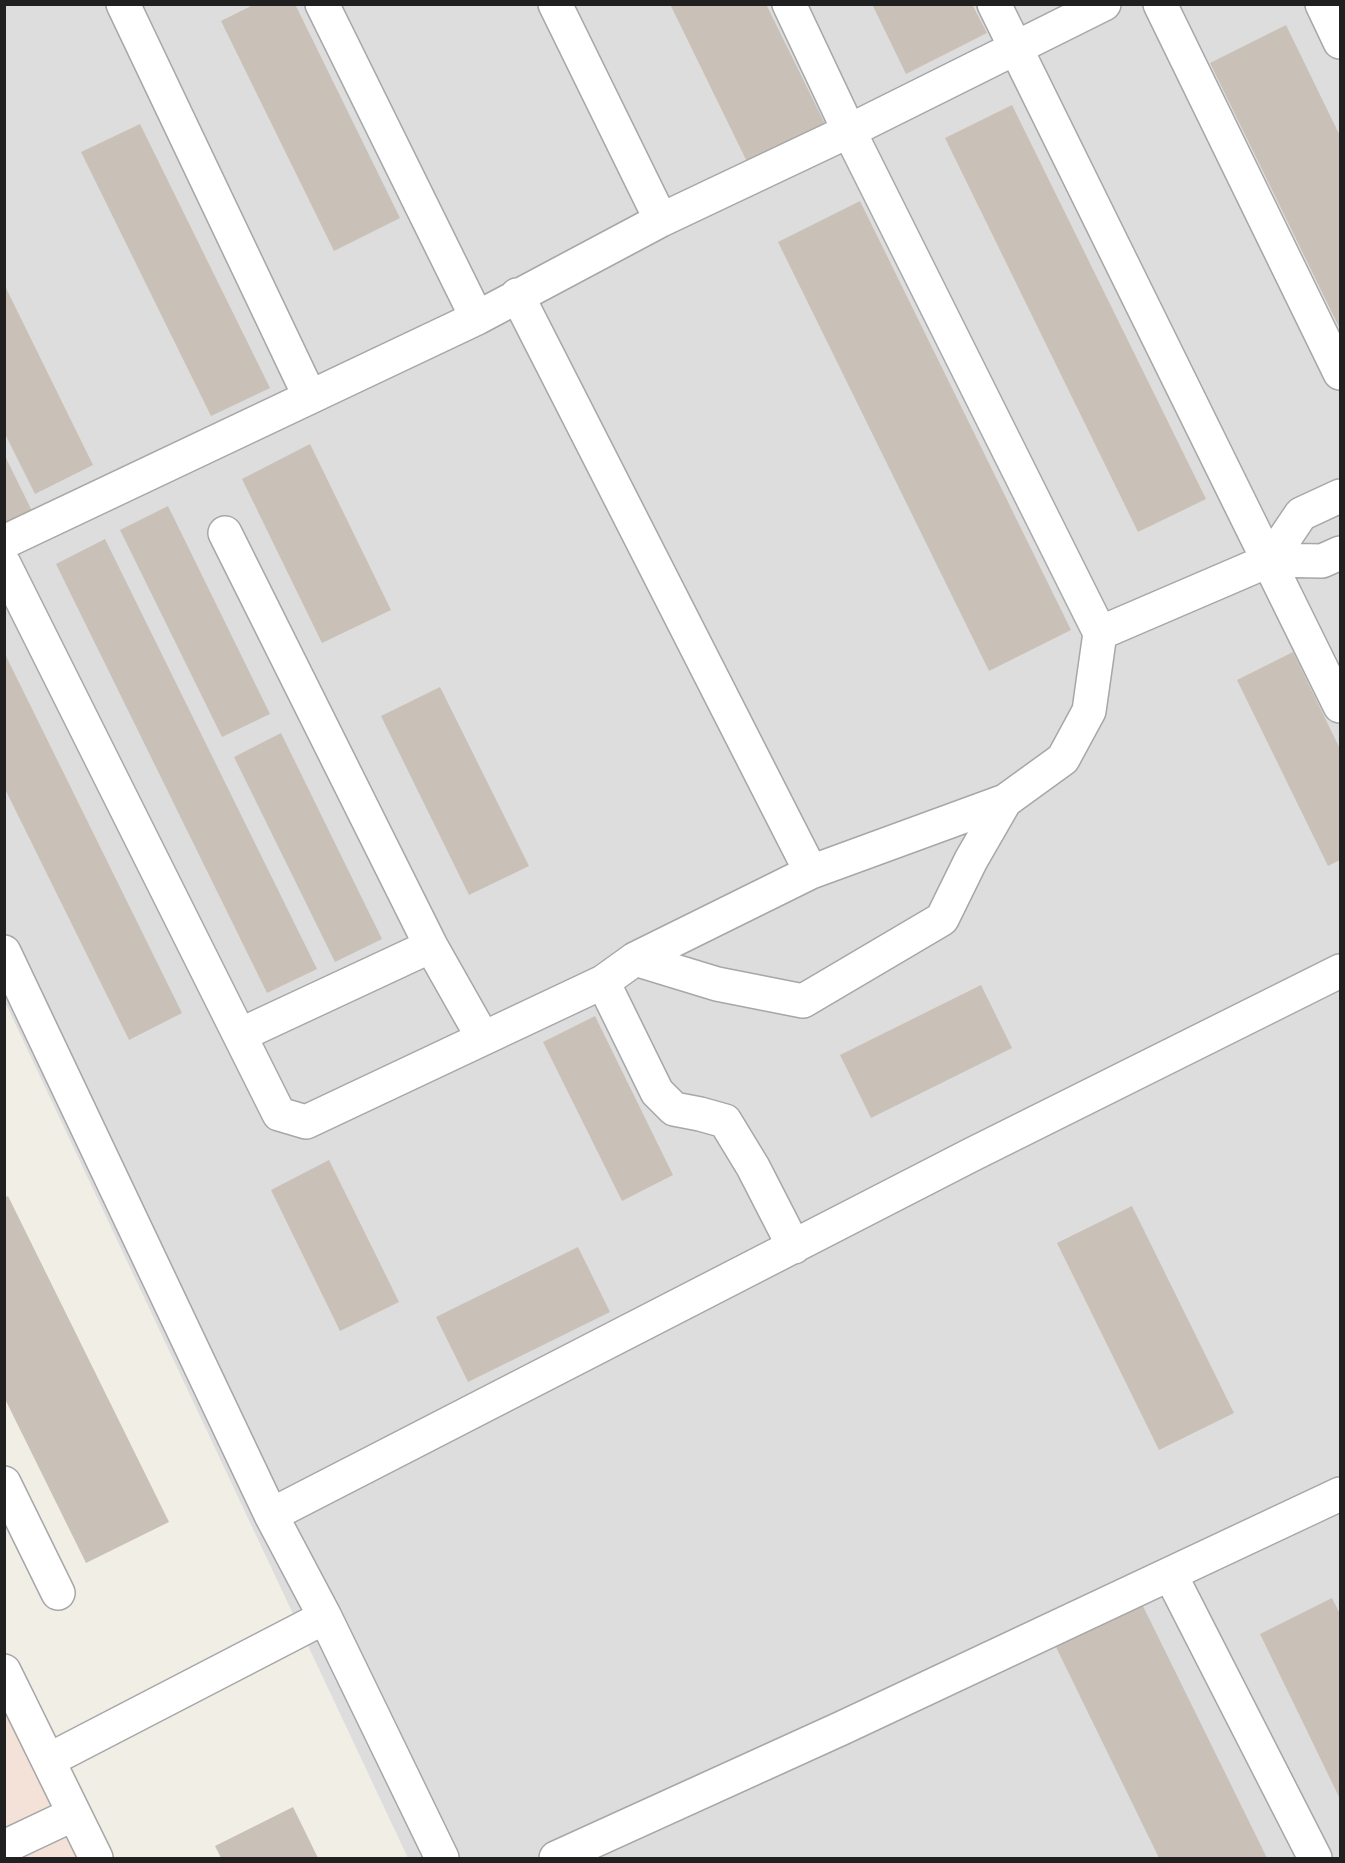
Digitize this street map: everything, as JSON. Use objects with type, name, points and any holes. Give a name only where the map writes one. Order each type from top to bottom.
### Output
[{"type":"street","points":[[123,4],[310,397]]},
{"type":"street","points":[[322,4],[477,318]]},
{"type":"street","points":[[555,4],[661,220]]},
{"type":"street","points":[[4,564],[279,1114],[306,1122],[603,982],[635,959],[811,872],[1005,801],[1062,759],[1089,711],[1100,633],[849,131],[789,4]]},
{"type":"street","points":[[994,4],[1341,705]]},
{"type":"street","points":[[4,542],[477,318],[661,220],[849,131],[1104,4]]},
{"type":"street","points":[[1160,4],[1341,373]]},
{"type":"street","points":[[1322,4],[1341,42]]},
{"type":"street","points":[[517,295],[811,872]]},
{"type":"street","points":[[1270,560],[1301,514],[1341,496]]},
{"type":"street","points":[[225,533],[431,946],[483,1038]]},
{"type":"street","points":[[1100,633],[1270,560],[1322,561],[1341,553]]},
{"type":"street","points":[[635,959],[717,984],[802,1001],[942,918],[971,860],[1005,801]]},
{"type":"street","points":[[240,1035],[431,946]]},
{"type":"street","points":[[4,952],[13,991],[271,1515],[325,1617],[442,1858]]},
{"type":"street","points":[[271,1515],[971,1155],[1341,971]]},
{"type":"street","points":[[603,982],[657,1092],[674,1109],[700,1113],[724,1121],[753,1167],[794,1247]]},
{"type":"street","points":[[4,1483],[58,1593]]},
{"type":"street","points":[[556,1858],[842,1728],[1341,1494]]},
{"type":"street","points":[[1170,1574],[1315,1858]]},
{"type":"street","points":[[49,1760],[325,1617]]},
{"type":"street","points":[[4,1671],[96,1858]]},
{"type":"street","points":[[4,1847],[75,1814]]},
{"type":"shaded area","points":[[4,5],[1340,5],[1340,1858],[408,1858],[5,1002]]},
{"type":"shaded area","points":[[5,1701],[80,1858],[5,1858]]},
{"type":"building","points":[[255,4],[295,4],[400,218],[334,251],[221,21]]},
{"type":"building","points":[[670,4],[766,4],[829,132],[751,170]]},
{"type":"building","points":[[872,4],[972,4],[987,33],[906,74]]},
{"type":"building","points":[[1286,25],[1340,136],[1340,329],[1210,63]]},
{"type":"building","points":[[1012,105],[1206,499],[1138,532],[945,138]]},
{"type":"building","points":[[140,124],[270,388],[211,416],[81,152]]},
{"type":"building","points":[[860,201],[1071,630],[989,671],[778,242]]},
{"type":"building","points":[[4,284],[93,465],[35,494],[4,432]]},
{"type":"building","points":[[310,444],[391,610],[322,643],[242,479]]},
{"type":"building","points":[[6,458],[32,511],[4,525],[4,459]]},
{"type":"building","points":[[168,506],[270,714],[222,737],[120,530]]},
{"type":"building","points":[[105,539],[317,969],[267,993],[56,564]]},
{"type":"building","points":[[4,652],[182,1013],[129,1040],[4,787]]},
{"type":"building","points":[[1293,652],[1340,749],[1340,860],[1328,866],[1237,680]]},
{"type":"building","points":[[440,687],[529,866],[469,895],[381,716]]},
{"type":"building","points":[[281,733],[382,939],[335,962],[234,757]]},
{"type":"building","points":[[981,985],[1012,1048],[871,1118],[840,1055]]},
{"type":"building","points":[[595,1016],[673,1175],[622,1201],[543,1042]]},
{"type":"building","points":[[329,1160],[399,1302],[340,1331],[271,1190]]},
{"type":"building","points":[[8,1196],[169,1522],[86,1563],[4,1397],[4,1198]]},
{"type":"building","points":[[1132,1206],[1234,1413],[1159,1450],[1057,1243]]},
{"type":"building","points":[[578,1247],[610,1312],[468,1382],[436,1317]]},
{"type":"building","points":[[1332,1598],[1340,1614],[1340,1799],[1260,1634]]},
{"type":"building","points":[[1140,1600],[1267,1858],[1159,1858],[1054,1643]]},
{"type":"building","points":[[293,1807],[318,1858],[221,1858],[215,1846]]}]
